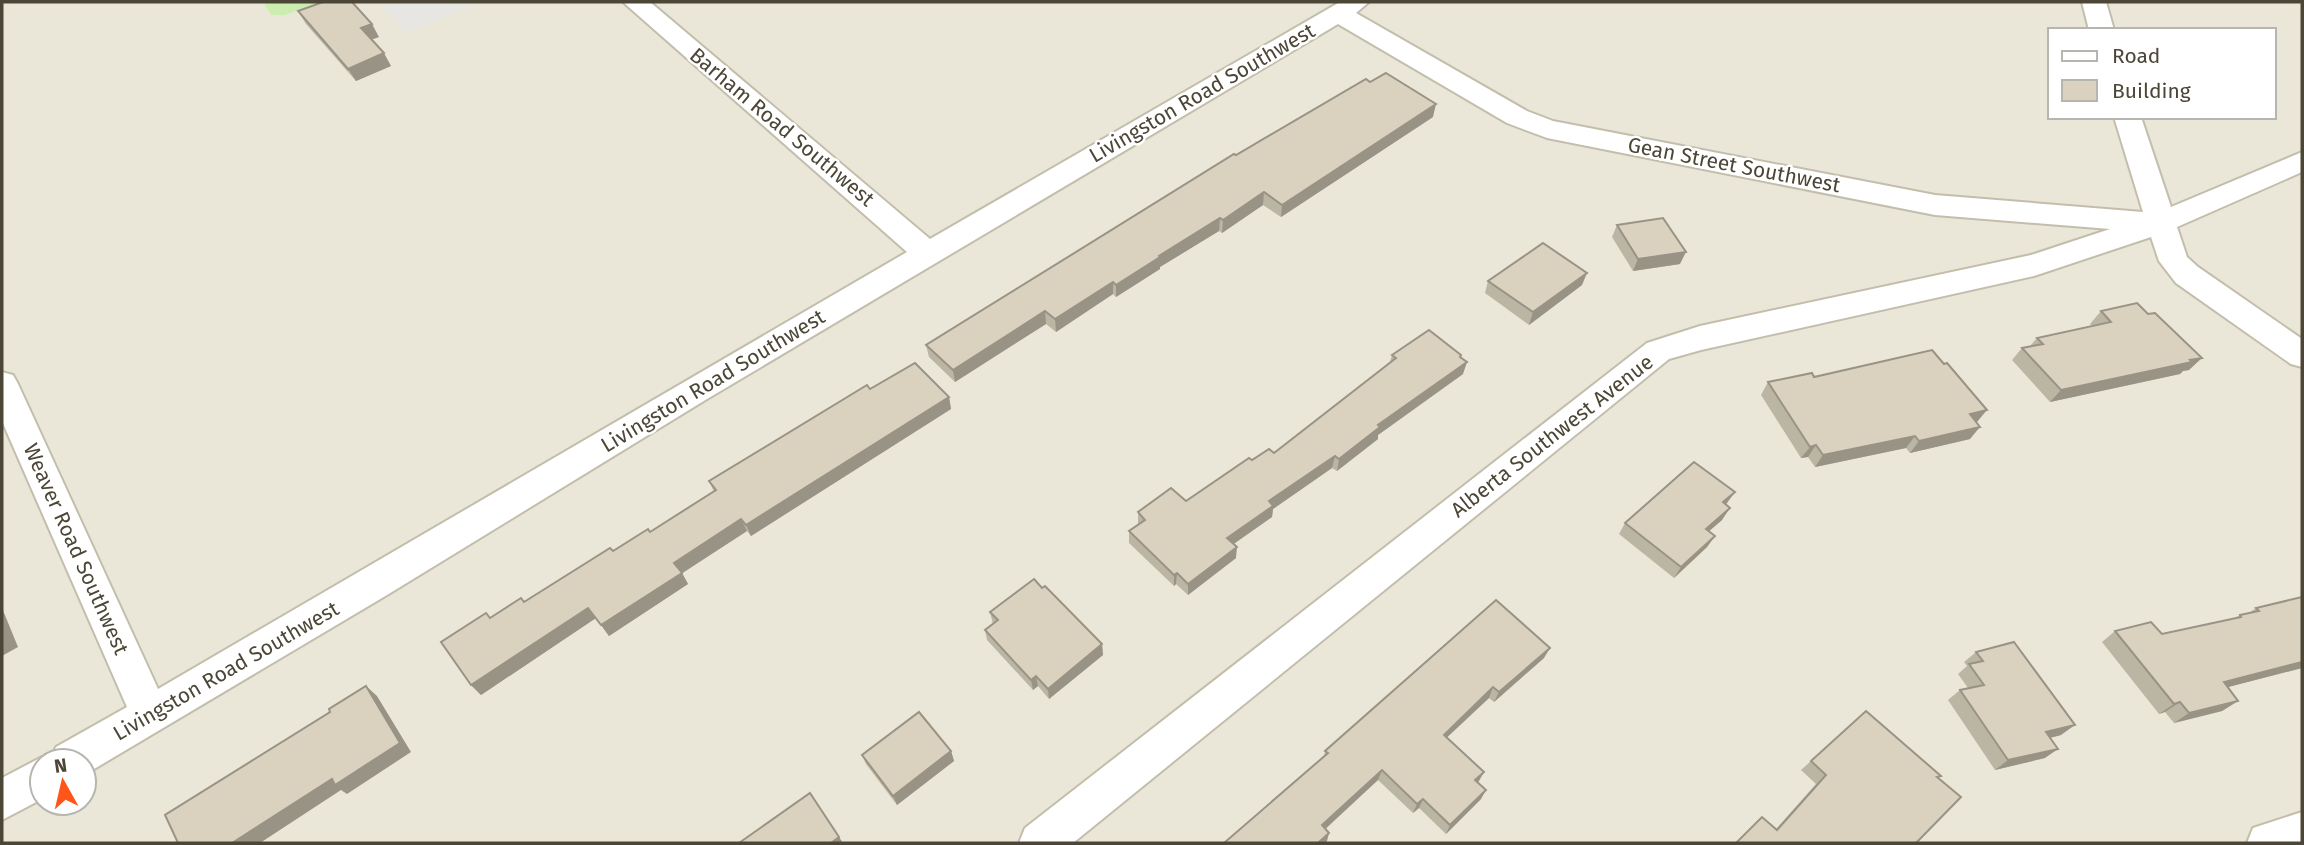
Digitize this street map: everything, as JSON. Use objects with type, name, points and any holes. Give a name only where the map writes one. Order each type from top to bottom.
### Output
[{"type":"street","name":"Barham Road Southwest","points":[[635,2],[929,254]]},
{"type":"street","points":[[2094,2],[2101,28]]},
{"type":"street","name":"Livingston Road Southwest","points":[[94,747],[1348,7]]},
{"type":"street","name":"Gean Street Southwest","points":[[1348,7],[1517,117],[1548,129],[1935,205],[2160,223]]},
{"type":"street","points":[[2128,119],[2174,261],[2187,275],[2302,355]]},
{"type":"street","points":[[2160,223],[2302,161]]},
{"type":"street","name":"Alberta Southwest Avenue","points":[[1040,843],[1658,351],[1700,338],[2034,265],[2160,223]]},
{"type":"street","name":"Weaver Road Southwest","points":[[2,384],[150,715]]},
{"type":"street","points":[[2,800],[28,785]]},
{"type":"street","points":[[2268,843],[2302,833]]},
{"type":"shaded area","points":[[2,2],[2302,2],[2302,843],[2,843]]},
{"type":"shaded area","points":[[377,2],[481,2],[405,33]]},
{"type":"green space","points":[[266,2],[319,2],[285,15],[271,15]]},
{"type":"building","points":[[323,2],[352,2],[372,24],[361,28],[384,53],[348,69],[298,11]]},
{"type":"building","points":[[1386,73],[1436,104],[1282,205],[1264,192],[1116,285],[1113,282],[1055,319],[1045,311],[953,370],[926,345],[1234,154],[1366,79],[1370,82]]},
{"type":"building","points":[[1663,218],[1686,252],[1638,259],[1617,225]]},
{"type":"building","points":[[1543,243],[1587,273],[1533,312],[1488,281]]},
{"type":"building","points":[[2137,303],[2148,314],[2155,313],[2202,358],[2061,390],[2022,348],[2043,344],[2037,338],[2111,322],[2101,311]]},
{"type":"building","points":[[1429,330],[1467,362],[1378,425],[1380,427],[1339,459],[1335,456],[1269,501],[1273,506],[1227,538],[1237,547],[1188,584],[1177,573],[1174,575],[1129,531],[1145,520],[1138,512],[1171,488],[1186,501],[1249,458],[1252,460],[1269,449],[1274,453],[1396,358],[1392,355]]},
{"type":"building","points":[[1932,350],[1944,364],[1947,363],[1987,410],[1970,414],[1980,427],[1919,441],[1915,436],[1823,455],[1816,445],[1810,447],[1768,382],[1812,373],[1814,377]]},
{"type":"building","points":[[915,363],[949,397],[746,525],[741,519],[674,563],[682,573],[601,625],[588,608],[471,685],[441,642],[486,613],[490,618],[521,598],[524,602],[610,548],[613,551],[648,529],[650,532],[716,490],[709,481],[867,385],[870,389]]},
{"type":"building","points":[[1694,462],[1735,492],[1723,502],[1730,508],[1706,529],[1715,536],[1681,567],[1625,523]]},
{"type":"building","points":[[1034,579],[1042,588],[1045,586],[1102,644],[1048,689],[1036,676],[1031,680],[985,630],[998,620],[990,612]]},
{"type":"building","points":[[2302,597],[2302,662],[2224,682],[2238,701],[2189,713],[2180,702],[2174,704],[2115,631],[2151,622],[2162,634],[2241,617],[2240,615],[2259,611],[2256,608]]},
{"type":"building","points":[[1496,600],[1550,648],[1499,692],[1493,687],[1444,735],[1484,772],[1475,780],[1486,790],[1450,825],[1423,799],[1417,804],[1382,770],[1322,825],[1329,833],[1318,843],[1224,843],[1328,753],[1325,751]]},
{"type":"building","points":[[2014,642],[2075,725],[2046,732],[2058,749],[2008,760],[1960,690],[1984,685],[1969,664],[1983,661],[1976,652]]},
{"type":"building","points":[[366,686],[400,743],[335,785],[332,779],[232,843],[178,843],[165,815],[330,712],[329,709]]},
{"type":"building","points":[[1866,711],[1941,776],[1937,777],[1961,797],[1916,843],[1736,843],[1762,817],[1777,830],[1826,775],[1811,761]]},
{"type":"building","points":[[919,712],[951,751],[893,796],[862,755]]},
{"type":"building","points":[[810,793],[839,837],[831,843],[739,843]]}]
